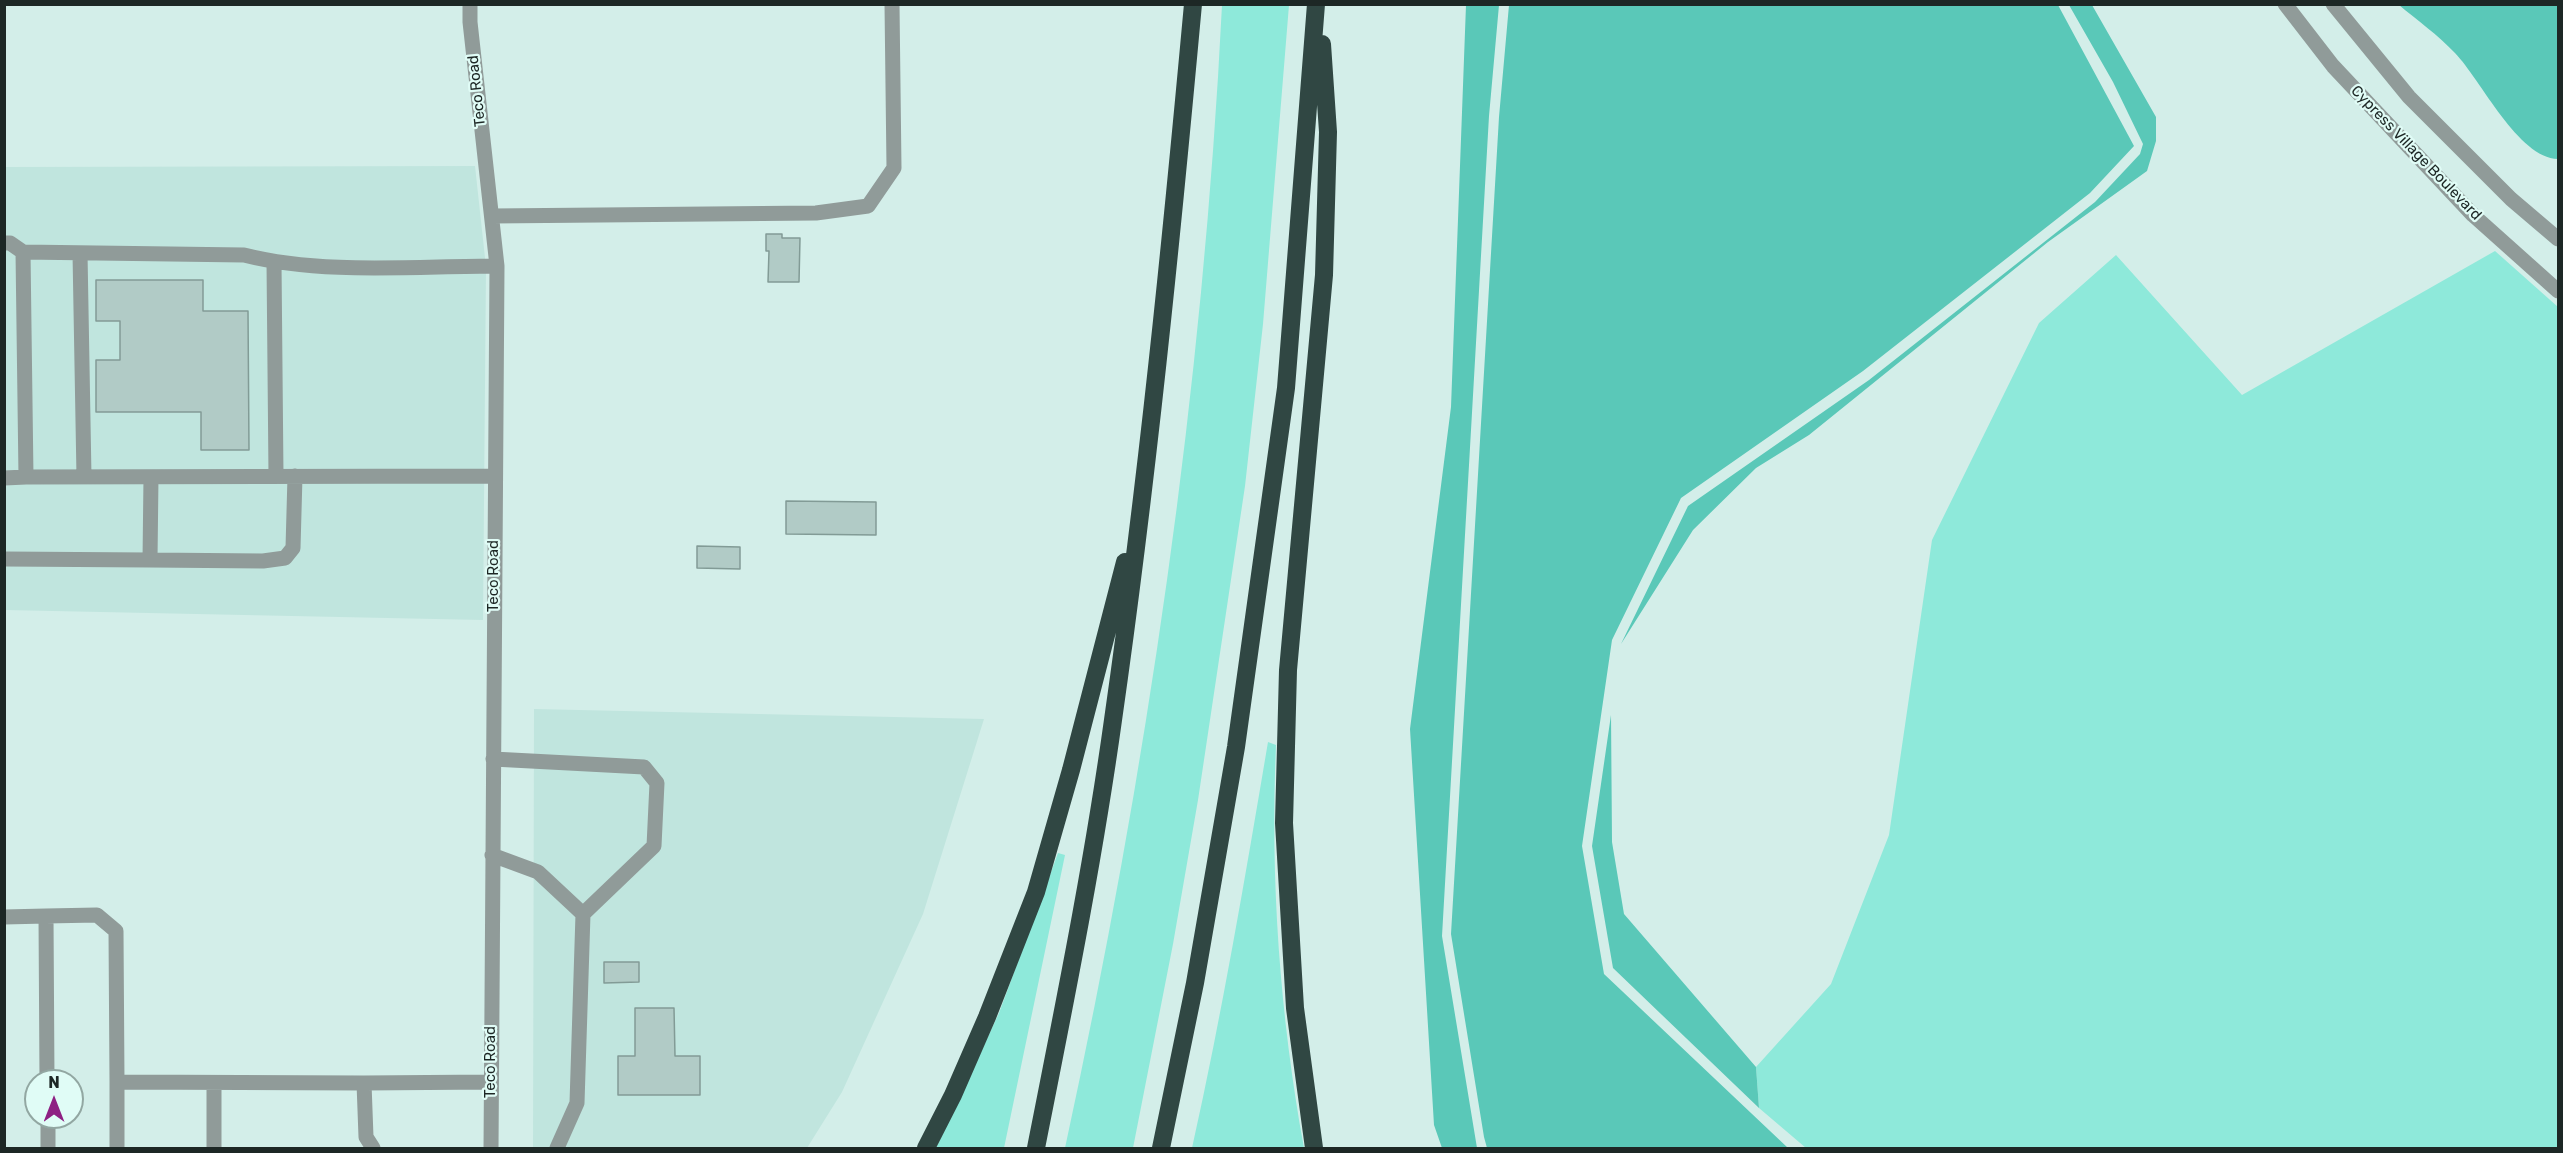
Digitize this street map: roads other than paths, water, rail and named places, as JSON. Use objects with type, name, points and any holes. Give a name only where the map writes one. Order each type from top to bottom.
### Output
[{"type":"highway","points":[[1036,1149],[1073,965],[1111,735],[1146,481],[1194,4]]},
{"type":"highway","points":[[1161,1149],[1195,983],[1236,747],[1284,399],[1318,4]]},
{"type":"highway","points":[[1314,1149],[1295,1008],[1284,823],[1288,670],[1324,275],[1328,132],[1318,4]]},
{"type":"highway","points":[[926,1149],[983,1026],[1036,892],[1071,770],[1146,481]]},
{"type":"street","name":"Teco Road","points":[[470,4],[470,22],[497,266],[491,1149]]},
{"type":"street","points":[[492,216],[816,213],[868,206],[894,168],[892,4]]},
{"type":"street","name":"Cypress Village Boulevard","points":[[2285,4],[2333,66],[2473,215],[2559,291]]},
{"type":"street","points":[[2333,4],[2409,97],[2511,199],[2559,239]]},
{"type":"street","points":[[4,243],[10,243],[23,252],[244,255],[274,262],[310,266],[497,266]]},
{"type":"street","points":[[23,252],[26,477]]},
{"type":"street","points":[[80,253],[84,477]]},
{"type":"street","points":[[274,262],[276,476]]},
{"type":"street","points":[[4,559],[263,561],[285,558],[293,548],[295,476]]},
{"type":"street","points":[[4,478],[495,476]]},
{"type":"street","points":[[150,560],[151,477]]},
{"type":"street","points":[[493,759],[644,767],[657,783],[654,846],[583,914],[577,1103],[557,1149]]},
{"type":"street","points":[[492,855],[538,873],[583,914]]},
{"type":"street","points":[[4,917],[97,915],[116,931],[117,1149]]},
{"type":"street","points":[[46,916],[47,1069]]},
{"type":"street","points":[[117,1082],[491,1082]]},
{"type":"street","points":[[214,1083],[214,1149]]},
{"type":"street","points":[[364,1083],[366,1137],[373,1149]]},
{"type":"street","points":[[48,1129],[48,1149]]}]
